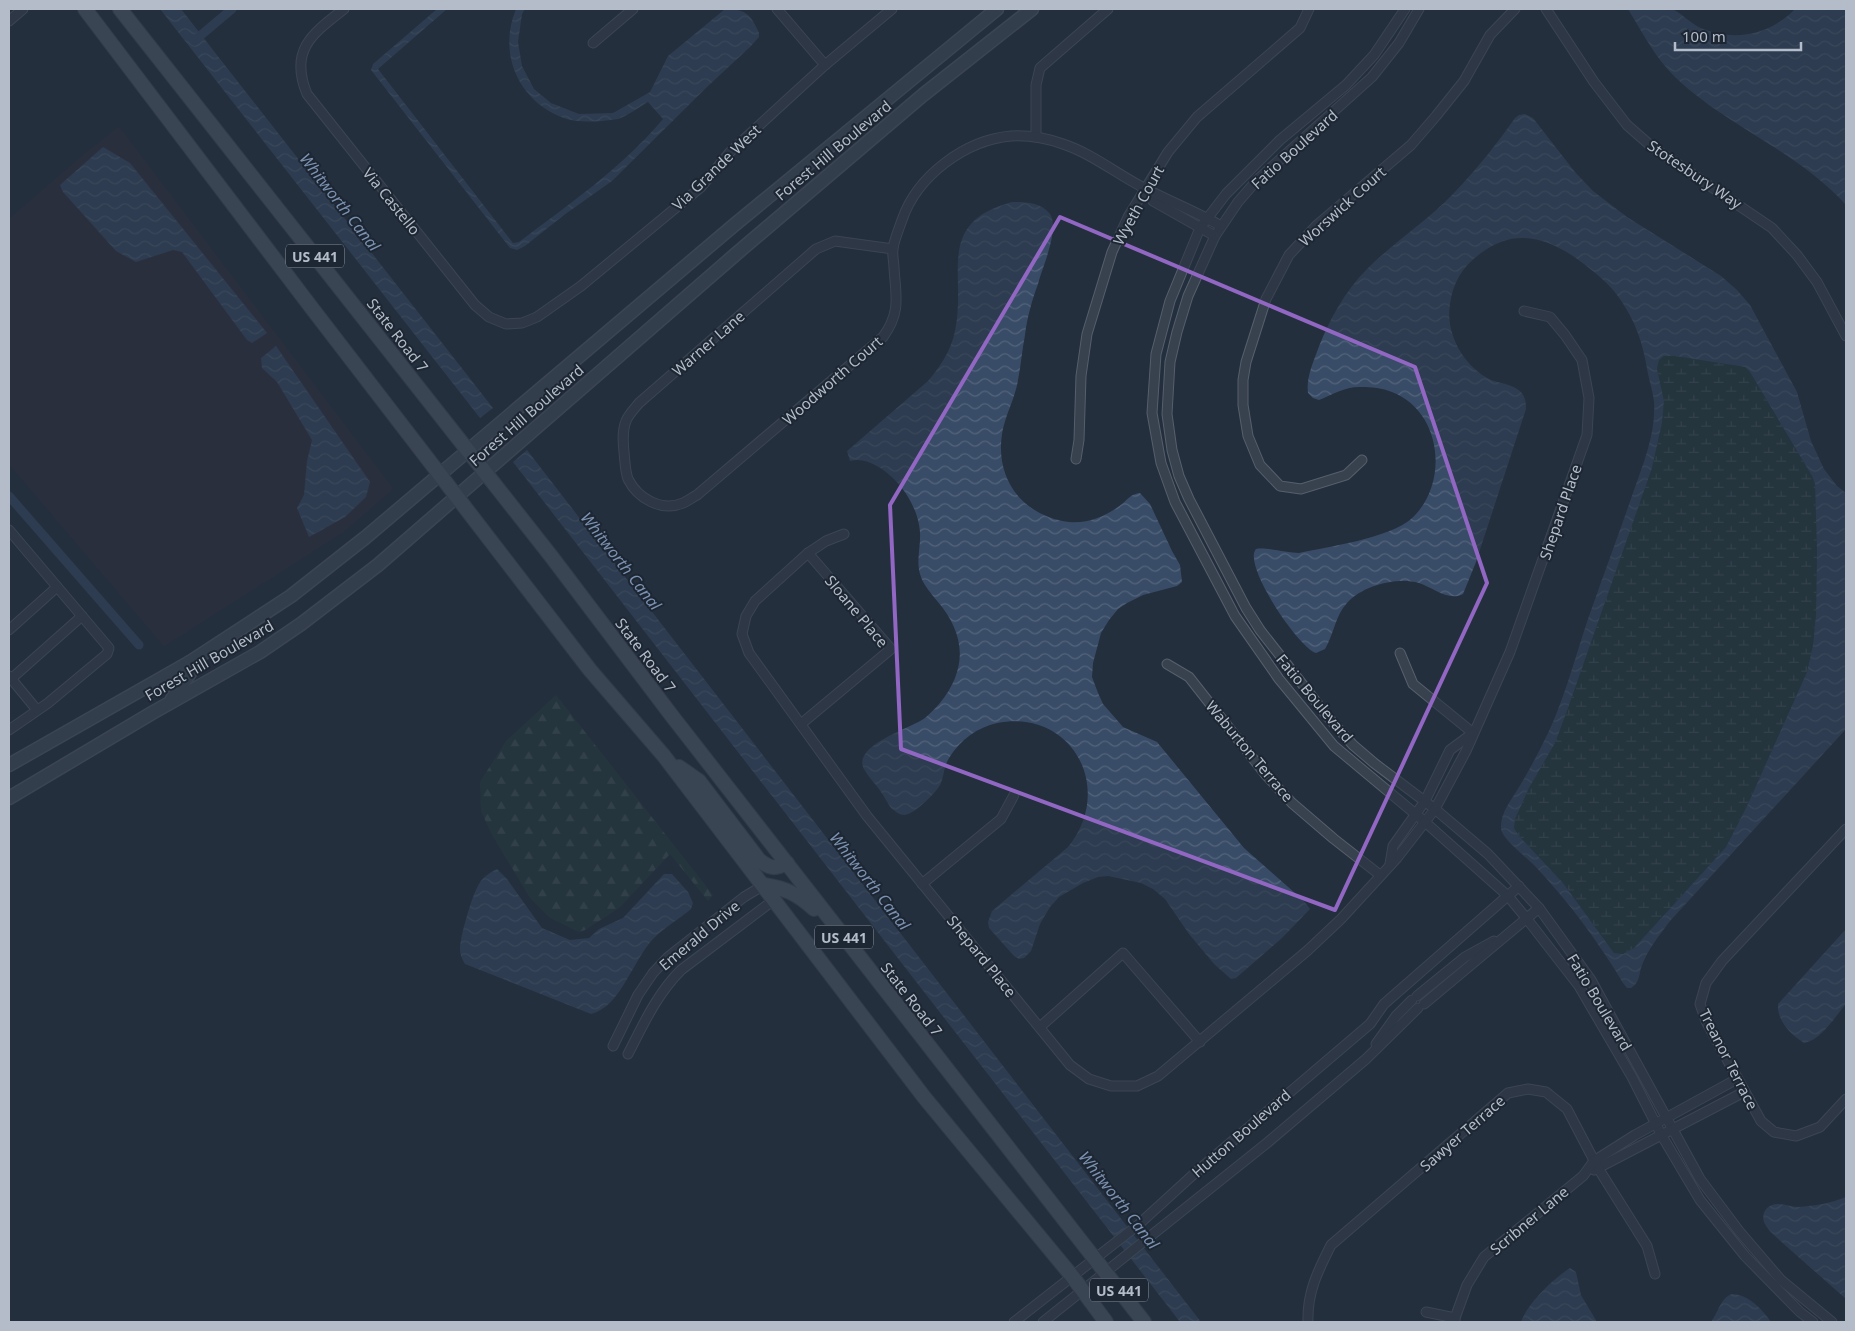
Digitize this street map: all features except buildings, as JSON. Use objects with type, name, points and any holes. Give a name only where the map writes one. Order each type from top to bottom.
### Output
[{"type":"main road","name":"US 441","points":[[85,9],[590,670],[664,756],[775,899],[924,1097],[1072,1276],[1106,1322]]},
{"type":"main road","name":"State Road 7","points":[[120,9],[468,450],[1144,1322]]},
{"type":"main road","name":"Forest Hill Boulevard","points":[[9,765],[190,662],[291,596],[366,537],[741,220],[997,9]]},
{"type":"main road","name":"Forest Hill Boulevard","points":[[9,798],[169,703],[260,652],[302,624],[378,565],[458,497],[728,261],[923,95],[1032,9]]},
{"type":"main road","points":[[169,703],[190,673],[190,662]]},
{"type":"main road","points":[[664,756],[699,781],[760,860],[768,867],[777,868],[787,863]]},
{"type":"main road","points":[[764,885],[790,891],[802,898],[844,936]]},
{"type":"street","points":[[9,20],[23,9]]},
{"type":"street","name":"Via Castello","points":[[344,9],[318,28],[306,44],[300,63],[301,79],[307,94],[475,304],[489,317],[506,324]]},
{"type":"street","points":[[593,43],[633,9]]},
{"type":"street","points":[[777,9],[825,65]]},
{"type":"street","name":"Via Grande West","points":[[506,324],[522,323],[537,317],[581,286],[701,186],[730,152],[825,65],[892,9]]},
{"type":"street","points":[[1036,136],[1036,86],[1040,68],[1108,9]]},
{"type":"street","name":"Wyeth Court","points":[[1076,458],[1079,440],[1081,376],[1086,334],[1112,252],[1128,217],[1168,152],[1197,117],[1300,28],[1309,9]]},
{"type":"street","name":"Fatio Boulevard","points":[[1405,9],[1368,61],[1346,85],[1280,140],[1226,194],[1200,228],[1170,301],[1156,354],[1152,412],[1161,463],[1175,502],[1235,616],[1279,678],[1334,746],[1425,822],[1508,896],[1527,918],[1579,986],[1632,1077],[1662,1136],[1700,1200],[1745,1256],[1800,1312],[1813,1322]]},
{"type":"street","name":"Fatio Boulevard","points":[[1419,9],[1399,43],[1372,78],[1256,180],[1238,202],[1215,236],[1188,296],[1170,362],[1167,414],[1172,450],[1180,476],[1189,500],[1246,608],[1260,630],[1328,718],[1353,745],[1436,809],[1488,854],[1539,908],[1591,980],[1700,1179],[1739,1231],[1781,1280],[1832,1322]]},
{"type":"street","name":"Worswick Court","points":[[1362,460],[1346,475],[1301,489],[1280,486],[1260,465],[1248,436],[1243,405],[1243,380],[1246,362],[1266,299],[1289,255],[1316,226],[1411,145],[1464,81],[1490,35],[1515,9]]},
{"type":"street","name":"Stotesbury Way","points":[[1546,9],[1594,82],[1627,125],[1651,146],[1772,228],[1798,255],[1817,282],[1846,336]]},
{"type":"street","name":"Woodworth Court","points":[[667,506],[683,503],[697,495],[884,337],[893,324],[896,308],[893,249],[903,217],[916,193],[934,173],[955,156],[980,144],[1010,136],[1036,136],[1064,144],[1089,155],[1146,189],[1221,226]]},
{"type":"street","name":"Woodworth Court","points":[[1146,189],[1153,201],[1215,236]]},
{"type":"street","name":"Warner Lane","points":[[667,506],[656,504],[646,499],[637,491],[628,478],[625,466],[623,437],[626,420],[639,402],[816,250],[835,242],[893,249]]},
{"type":"street","name":"Shepard Place","points":[[844,534],[826,540],[808,553],[755,601],[746,616],[742,634],[749,653],[867,816],[1070,1065],[1089,1079],[1111,1086],[1137,1086],[1158,1076],[1200,1042],[1314,945],[1341,919],[1397,858],[1436,809],[1466,751],[1510,652],[1586,435],[1589,398],[1582,360],[1550,317],[1524,311]]},
{"type":"street","points":[[9,530],[109,648],[107,654],[48,703],[9,730]]},
{"type":"street","name":"Sloane Place","points":[[801,724],[891,650],[808,553]]},
{"type":"street","points":[[9,630],[57,587]]},
{"type":"street","points":[[37,710],[10,678],[82,616]]},
{"type":"street","points":[[1400,653],[1413,684],[1473,733]]},
{"type":"street","name":"Waburton Terrace","points":[[1167,664],[1189,677],[1266,775],[1292,803],[1380,875]]},
{"type":"street","name":"Shepard Place","points":[[1390,864],[1393,846],[1425,801],[1450,750],[1473,733]]},
{"type":"street","points":[[922,884],[1001,819],[1014,794]]},
{"type":"street","name":"Treanor Terrace","points":[[1846,829],[1722,962],[1706,982],[1700,1004],[1706,1021],[1744,1092],[1762,1121],[1774,1132],[1796,1136],[1820,1127],[1846,1099]]},
{"type":"street","name":"Emerald Drive","points":[[613,1046],[638,994],[653,973],[668,957],[744,898],[764,885]]},
{"type":"street","name":"Hutton Boulevard","points":[[1014,1322],[1138,1226],[1195,1173],[1370,1024],[1384,1004],[1519,886]]},
{"type":"street","name":"Emerald Drive","points":[[628,1054],[655,1001],[668,983],[682,970],[775,899]]},
{"type":"street","name":"Hutton Boulevard","points":[[1043,1322],[1267,1143],[1366,1059],[1421,1006],[1539,908]]},
{"type":"street","name":"Hutton Boulevard","points":[[1366,1059],[1396,1016],[1415,998],[1465,957],[1508,934]]},
{"type":"street","points":[[1453,944],[1465,957]]},
{"type":"street","points":[[1040,1027],[1123,953],[1200,1042]]},
{"type":"street","points":[[1384,1004],[1396,1016]]},
{"type":"street","name":"Scribner Lane","points":[[1455,1320],[1467,1285],[1484,1257],[1635,1135],[1737,1079]]},
{"type":"street","name":"Sawyer Terrace","points":[[1308,1322],[1308,1304],[1316,1276],[1331,1245],[1508,1093],[1528,1089],[1546,1092],[1567,1109],[1596,1165],[1647,1246],[1654,1274]]},
{"type":"street","name":"Scribner Lane","points":[[1596,1165],[1662,1136],[1744,1092]]},
{"type":"street","points":[[1426,1312],[1455,1320]]},
{"type":"highlighted area","points":[[1060,217],[1415,367],[1487,583],[1335,910],[901,749],[890,505]]},
{"type":"shaded area","points":[[119,127],[393,489],[343,532],[164,646],[9,464],[9,219]]},
{"type":"green space","points":[[1664,356],[1745,367],[1750,372],[1812,476],[1815,484],[1817,551],[1816,614],[1813,645],[1807,672],[1747,806],[1726,847],[1634,948],[1623,954],[1614,953],[1563,883],[1519,836],[1514,828],[1515,819],[1529,788],[1555,743],[1652,468],[1662,423],[1664,402],[1657,369],[1659,360]]},
{"type":"green space","points":[[556,695],[713,895],[708,901],[670,854],[619,908],[579,932],[550,918],[530,898],[491,833],[481,811],[480,782],[506,741]]},
{"type":"water","points":[[160,9],[181,9],[493,408],[480,418]]},
{"type":"water","points":[[437,9],[447,9],[378,69],[513,243],[519,242],[594,185],[630,154],[663,119],[648,102],[622,118],[602,121],[571,120],[546,109],[533,99],[515,72],[509,41],[516,9],[525,9],[522,14],[518,42],[522,66],[534,89],[551,103],[579,114],[613,113],[650,92],[668,56],[725,9],[738,10],[750,17],[759,33],[759,37],[612,181],[517,250],[510,248],[371,70],[373,64]]},
{"type":"water","points":[[1628,9],[1671,9],[1703,29],[1715,33],[1740,35],[1764,30],[1786,18],[1795,9],[1846,9],[1846,205],[1806,169],[1718,111],[1676,78],[1656,54]]},
{"type":"water","points":[[1525,114],[1533,118],[1575,172],[1593,191],[1627,217],[1721,276],[1750,305],[1797,392],[1811,441],[1824,469],[1837,486],[1846,493],[1846,729],[1670,921],[1650,949],[1637,982],[1631,988],[1627,988],[1623,983],[1571,907],[1534,865],[1509,842],[1501,828],[1504,812],[1535,759],[1556,715],[1588,618],[1649,447],[1654,402],[1644,352],[1634,323],[1611,287],[1564,250],[1537,240],[1523,238],[1509,239],[1495,244],[1481,253],[1469,263],[1456,282],[1451,296],[1449,315],[1450,327],[1458,348],[1472,367],[1481,374],[1491,380],[1520,391],[1526,406],[1476,562],[1463,594],[1458,596],[1446,595],[1410,581],[1391,582],[1371,587],[1362,591],[1347,603],[1340,614],[1325,649],[1316,653],[1297,637],[1274,605],[1264,588],[1254,558],[1256,549],[1299,553],[1374,537],[1401,526],[1411,519],[1423,504],[1432,487],[1435,449],[1430,431],[1422,415],[1409,401],[1392,392],[1377,388],[1350,388],[1319,400],[1313,398],[1308,393],[1309,376],[1327,327],[1338,306],[1359,278],[1377,259],[1453,194],[1478,167],[1519,115]],"holes":[[[1664,356],[1745,367],[1750,372],[1812,476],[1815,484],[1817,551],[1816,614],[1813,645],[1807,672],[1747,806],[1726,847],[1634,948],[1623,954],[1614,953],[1563,883],[1519,836],[1514,828],[1515,819],[1529,788],[1555,743],[1652,468],[1662,423],[1664,401],[1657,369],[1659,360]]]},
{"type":"water","points":[[103,147],[130,163],[267,333],[252,343],[247,340],[182,252],[173,250],[136,262],[116,251],[63,192],[60,185]]},
{"type":"water","points":[[1012,202],[1042,207],[1050,214],[1053,221],[1053,229],[1052,239],[1030,309],[1017,387],[1002,434],[1001,451],[1003,466],[1008,480],[1026,504],[1038,512],[1069,522],[1083,522],[1104,515],[1132,496],[1140,493],[1150,504],[1180,565],[1182,582],[1177,586],[1143,595],[1127,603],[1118,609],[1109,620],[1101,633],[1093,663],[1092,677],[1098,693],[1103,704],[1123,727],[1157,742],[1244,848],[1304,901],[1310,909],[1282,938],[1236,978],[1231,979],[1214,964],[1189,934],[1165,899],[1153,889],[1141,883],[1108,876],[1098,877],[1083,883],[1059,897],[1050,907],[1040,924],[1031,951],[1024,958],[1019,959],[1014,956],[989,928],[988,922],[992,911],[1068,847],[1082,825],[1087,801],[1086,779],[1079,758],[1065,741],[1047,728],[1024,722],[997,723],[976,731],[953,751],[946,764],[941,783],[935,791],[914,811],[904,815],[891,808],[863,767],[863,759],[867,751],[886,738],[925,718],[940,703],[955,679],[960,653],[954,626],[921,578],[918,564],[919,523],[908,496],[896,481],[882,469],[859,460],[850,461],[847,451],[928,381],[941,364],[951,345],[955,331],[958,310],[959,253],[963,237],[972,223],[988,211]]},
{"type":"water","points":[[276,346],[370,482],[366,497],[345,517],[309,537],[297,508],[304,495],[307,461],[312,440],[277,382],[262,368],[261,358]]},
{"type":"water","points":[[527,450],[1201,1322],[1180,1322],[513,462]]},
{"type":"water","points":[[497,869],[507,879],[542,928],[570,940],[589,938],[599,929],[623,918],[664,874],[672,874],[688,892],[693,903],[691,909],[658,934],[646,947],[611,1002],[601,1010],[591,1014],[465,964],[461,957],[460,949],[470,906],[476,889],[486,875]]},
{"type":"water","points":[[1846,929],[1846,1004],[1822,1033],[1811,1041],[1804,1043],[1785,1026],[1778,1010],[1778,1004]]},
{"type":"water","points":[[1846,1197],[1846,1299],[1774,1235],[1767,1227],[1763,1216],[1765,1210],[1772,1205],[1811,1206],[1829,1203]]},
{"type":"water","points":[[1570,1268],[1576,1272],[1581,1295],[1597,1322],[1521,1322],[1529,1307],[1542,1292],[1556,1278]]},
{"type":"water","points":[[1732,1294],[1749,1300],[1771,1322],[1711,1322],[1725,1298]]},
{"type":"waterway","points":[[194,41],[232,9]]},
{"type":"waterway","points":[[9,496],[139,645]]},
{"type":"water label","name":"Whitworth Canal","points":[[340,202]]},
{"type":"water label","name":"Whitworth Canal","points":[[621,561]]},
{"type":"water label","name":"Whitworth Canal","points":[[870,881]]},
{"type":"water label","name":"Whitworth Canal","points":[[1119,1200]]}]
